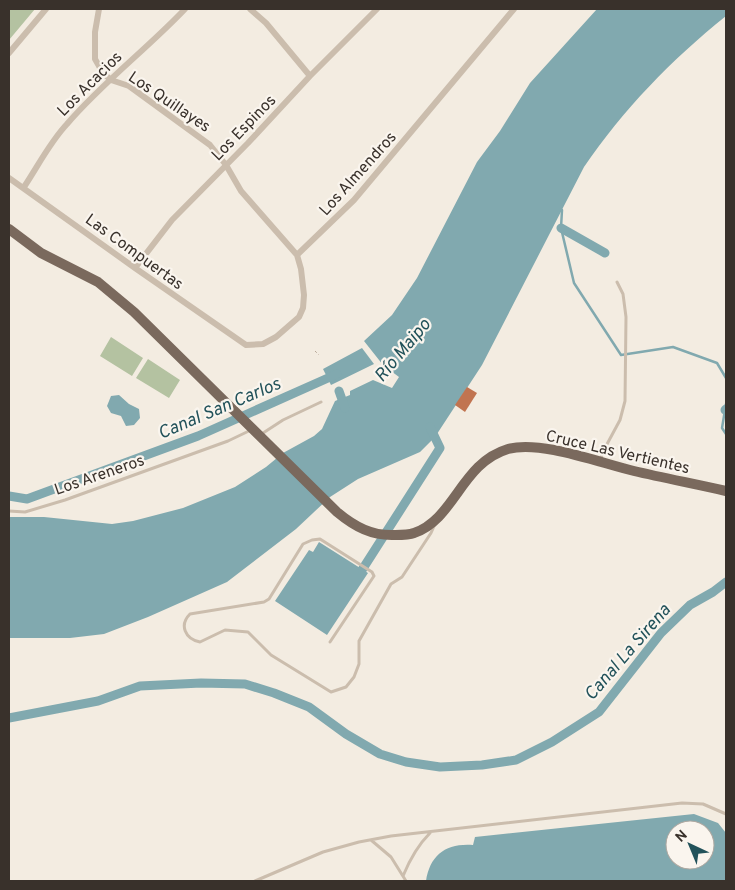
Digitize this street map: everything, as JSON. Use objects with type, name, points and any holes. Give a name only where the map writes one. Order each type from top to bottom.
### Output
[{"type":"main road","name":"Cruce Las Vertientes","points":[[9,229],[41,253],[98,282],[134,312],[330,506],[353,524],[374,534],[413,534],[429,526],[438,519],[464,483],[481,464],[496,454],[518,447],[537,448],[726,491]]},
{"type":"street","points":[[9,53],[46,9]]},
{"type":"street","name":"Los Quillayes","points":[[99,9],[95,32],[95,59],[103,73],[111,80],[129,86],[210,145],[226,165],[241,190],[297,255]]},
{"type":"street","name":"Los Acacios","points":[[24,187],[66,124],[185,9]]},
{"type":"street","points":[[250,9],[266,23],[310,76]]},
{"type":"street","name":"Los Espinos","points":[[135,268],[172,220],[377,9]]},
{"type":"street","name":"Los Almendros","points":[[297,255],[354,200],[514,9]]},
{"type":"street","name":"Las Compuertas","points":[[9,178],[246,345],[263,344],[276,337],[298,317],[303,308],[304,295],[301,269],[297,255]]},
{"type":"lane","points":[[599,462],[620,420],[625,401],[626,317],[623,294],[617,282]]},
{"type":"lane","name":"Los Areneros","points":[[9,511],[24,512],[65,500],[283,420],[321,402]]},
{"type":"lane","points":[[330,642],[340,624],[374,576],[372,572],[320,538],[303,544],[268,599],[264,602],[190,614],[186,618],[185,631],[189,638],[200,642],[225,630],[248,632],[271,655],[331,692],[340,690],[346,687],[354,677],[359,664],[359,641],[390,584],[402,577],[432,533],[438,519]]},
{"type":"lane","points":[[255,881],[323,852],[371,840],[682,803],[703,804],[726,814]]},
{"type":"lane","points":[[403,876],[414,852],[430,832]]},
{"type":"lane","points":[[371,840],[391,857],[406,881]]},
{"type":"path","points":[[315,351],[320,355]]},
{"type":"green space","points":[[9,9],[35,9],[9,40]]},
{"type":"green space","points":[[111,337],[143,358],[132,376],[100,356]]},
{"type":"green space","points":[[148,359],[180,380],[169,398],[136,378]]},
{"type":"water","name":"Río Maipo","points":[[597,9],[726,9],[726,16],[686,50],[649,87],[615,126],[584,167],[482,365],[435,437],[420,452],[358,479],[330,497],[296,529],[227,582],[104,634],[70,638],[9,638],[9,517],[44,517],[112,524],[133,521],[183,508],[235,487],[266,467],[283,453],[314,436],[322,429],[335,401],[350,395],[350,391],[373,380],[392,388],[399,377],[383,365],[364,341],[392,315],[417,278],[477,162],[500,131],[530,83]]},
{"type":"water","points":[[362,348],[374,364],[331,385],[323,369]]},
{"type":"water","points":[[119,395],[129,404],[139,409],[140,418],[134,425],[126,426],[121,416],[111,413],[107,406],[111,396]]},
{"type":"water","points":[[319,542],[368,573],[327,635],[275,601],[309,550],[313,552]]},
{"type":"water","points":[[694,814],[710,820],[665,820],[665,870],[715,870],[715,822],[726,833],[726,881],[426,881],[431,864],[441,852],[455,846],[473,845],[475,837]]},
{"type":"building","points":[[467,387],[477,393],[465,412],[455,405]]},
{"type":"waterway","points":[[562,210],[561,228],[574,283],[621,355],[673,347],[717,363],[726,378]]},
{"type":"waterway","points":[[561,228],[605,253]]},
{"type":"waterway","name":"Canal San Carlos","points":[[9,496],[27,499],[198,436],[337,374]]},
{"type":"waterway","points":[[339,391],[345,408]]},
{"type":"waterway","points":[[726,404],[722,428],[726,434]]},
{"type":"waterway","points":[[362,570],[440,448],[430,427]]},
{"type":"waterway","name":"Canal La Sirena","points":[[9,718],[98,701],[140,686],[201,683],[245,684],[309,707],[346,734],[380,754],[406,762],[440,767],[482,765],[516,760],[552,742],[599,712],[661,633],[690,605],[726,582]]}]
